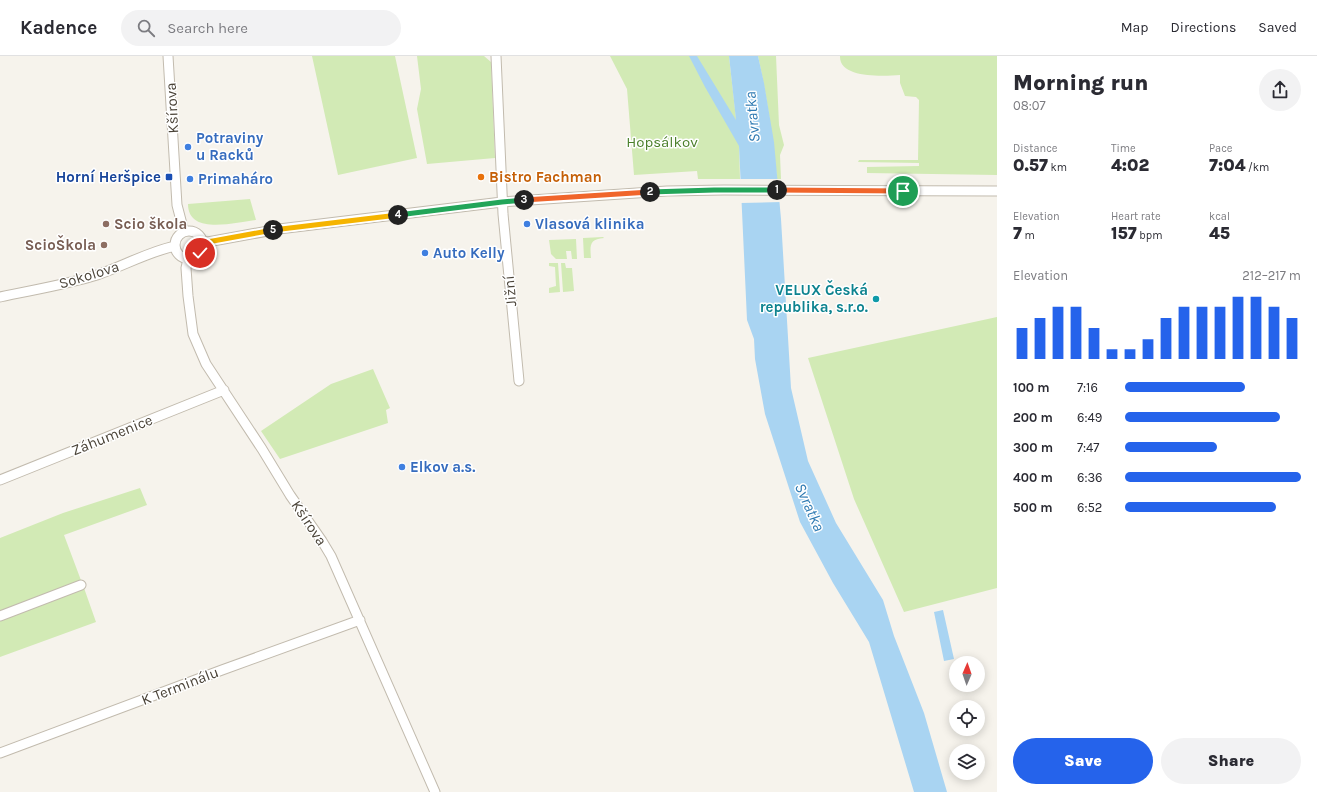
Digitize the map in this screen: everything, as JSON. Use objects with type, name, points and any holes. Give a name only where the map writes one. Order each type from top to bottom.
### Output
[{"type":"street","name":"Kšírova","points":[[168,56],[177,205],[184,232]]},
{"type":"street","name":"Jižní","points":[[496,56],[502,202],[519,381]]},
{"type":"street","points":[[202,243],[279,229],[502,202],[667,191],[997,191]]},
{"type":"street","points":[[188,231],[199,236],[202,243],[200,253],[197,256],[188,259],[178,254],[175,246],[178,236],[188,231]]},
{"type":"street","name":"Sokolova","points":[[0,297],[57,286],[125,265],[162,249],[175,246]]},
{"type":"street","name":"Kšírova","points":[[188,259],[186,268],[193,334],[206,364],[331,556],[434,792]]},
{"type":"street","name":"Záhumenice","points":[[0,480],[224,390]]},
{"type":"street","points":[[0,616],[81,585]]},
{"type":"street","name":"K Terminálu","points":[[0,753],[360,620]]},
{"type":"green space","points":[[312,56],[395,56],[417,158],[338,175]]},
{"type":"green space","points":[[417,56],[484,56],[491,62],[495,158],[427,164],[417,109],[421,89]]},
{"type":"green space","name":"Hopsálkov","points":[[610,56],[729,56],[739,145],[740,179],[698,179],[697,171],[634,175],[627,89]]},
{"type":"green space","points":[[758,56],[776,56],[779,125],[784,145],[780,155],[781,179],[777,179],[774,148]]},
{"type":"green space","points":[[840,56],[997,56],[997,175],[867,173],[867,167],[919,166],[919,163],[858,162],[859,160],[918,160],[919,100],[916,97],[905,96],[900,83],[900,75],[884,76],[854,72],[847,69],[842,63]]},
{"type":"green space","points":[[250,199],[256,220],[214,225],[204,224],[196,220],[190,214],[188,204]]},
{"type":"green space","points":[[583,238],[604,238],[593,242],[590,250],[591,258],[584,258]]},
{"type":"green space","points":[[576,239],[577,259],[572,259],[571,251],[566,251],[567,259],[556,259],[551,254],[549,240]]},
{"type":"green space","points":[[549,263],[558,263],[560,292],[549,293],[549,288],[556,286],[555,267],[549,266]]},
{"type":"green space","points":[[561,263],[565,263],[566,268],[572,268],[574,291],[563,292]]},
{"type":"green space","points":[[997,317],[997,588],[904,612],[854,499],[808,358]]},
{"type":"green space","points":[[373,369],[390,408],[386,410],[388,423],[280,459],[261,431],[331,384]]},
{"type":"green space","points":[[140,488],[147,505],[64,535],[82,583],[0,613],[0,538],[63,513]]},
{"type":"green space","points":[[84,588],[96,622],[0,657],[0,620]]},
{"type":"water","name":"Svratka","points":[[689,56],[697,56],[736,120],[729,56],[758,56],[774,142],[781,219],[791,388],[808,461],[836,523],[883,600],[894,636],[924,713],[947,792],[914,792],[869,642],[833,583],[800,522],[765,414],[755,359],[754,339],[747,320],[739,146]]},
{"type":"water","points":[[943,610],[953,656],[949,656],[949,660],[944,661],[934,612]]},
{"type":"pier","points":[[738,179],[779,179],[781,202],[740,203]]},
{"type":"place","name":"Potraviny u Racků","points":[[188,147]]},
{"type":"place","name":"Horní Heršpice","points":[[169,177]]},
{"type":"place","name":"Bistro Fachman","points":[[481,177]]},
{"type":"place","name":"Primaháro","points":[[190,179]]},
{"type":"place","name":"Scio škola","points":[[106,224]]},
{"type":"place","name":"Vlasová klinika","points":[[527,224]]},
{"type":"place","name":"ScioŠkola","points":[[104,245]]},
{"type":"place","name":"Auto Kelly","points":[[425,253]]},
{"type":"place","name":"VELUX Česká republika, s.r.o.","points":[[876,299]]},
{"type":"place","name":"Elkov a.s.","points":[[402,467]]},
{"type":"route","points":[[200,253],[202,243],[279,229],[502,202],[667,191],[903,191]]}]
